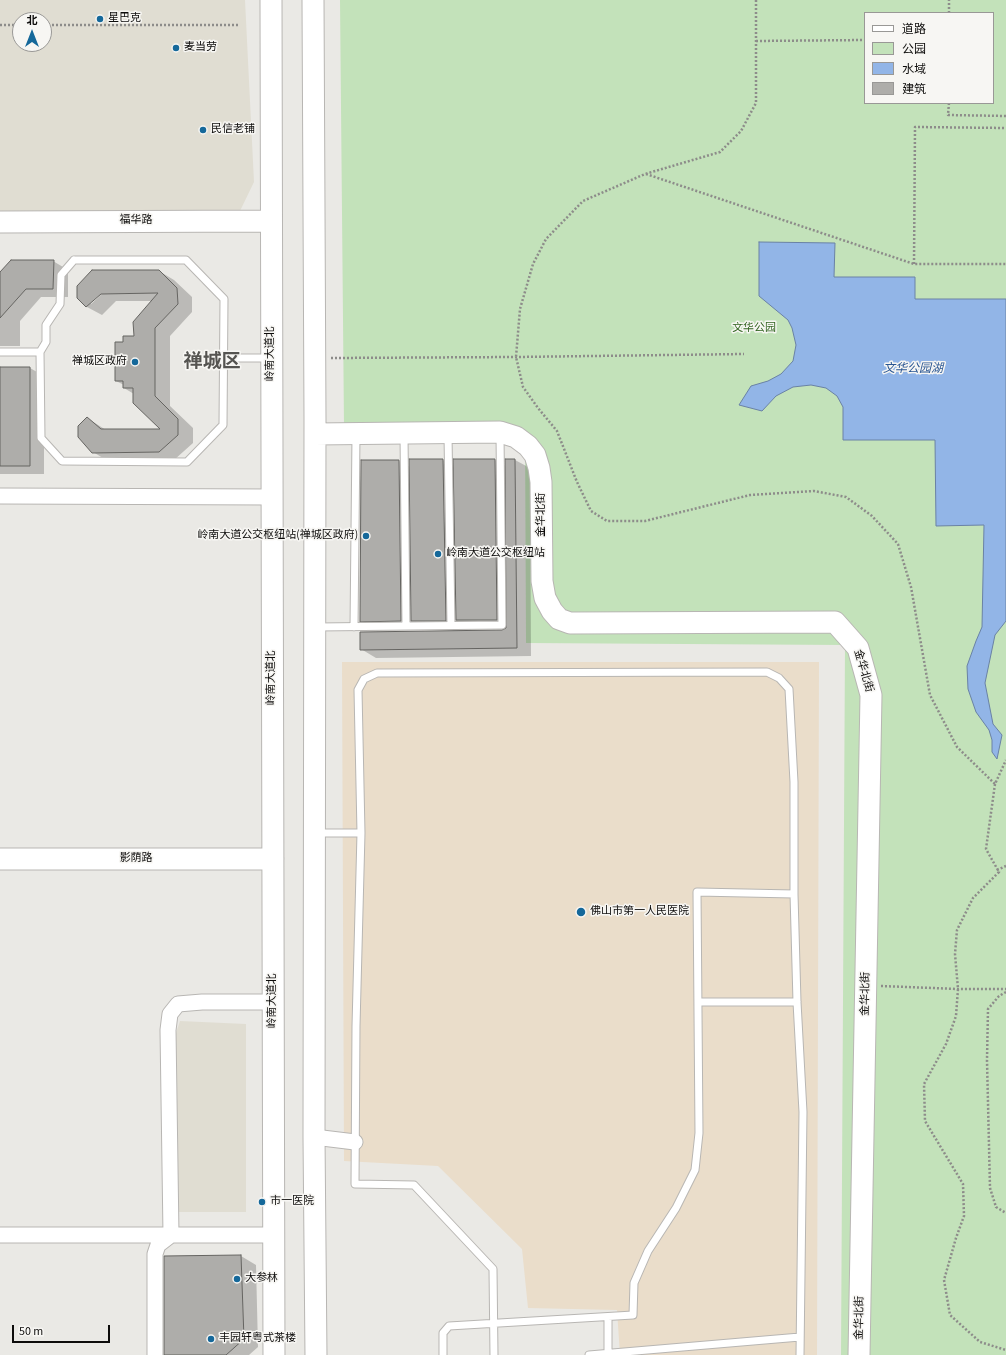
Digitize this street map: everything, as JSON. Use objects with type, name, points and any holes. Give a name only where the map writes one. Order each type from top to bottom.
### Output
[{"type":"main road","name":"岭南大道北","points":[[271,0],[274,1355]]},
{"type":"main road","points":[[313,0],[315,358],[314,1138],[316,1355]]},
{"type":"main road","name":"福华路","points":[[0,222],[271,221]]},
{"type":"main road","name":"金华北街","points":[[315,434],[500,432],[516,437],[528,446],[535,455],[539,468],[541,482],[542,581],[545,598],[552,611],[559,619],[570,624],[835,622],[858,648],[871,695],[859,1355]]},
{"type":"main road","name":"影荫路","points":[[0,859],[273,859]]},
{"type":"street","points":[[0,496],[272,497]]},
{"type":"street","points":[[171,1234],[168,1030],[170,1014],[178,1004],[202,1002],[273,1002]]},
{"type":"street","points":[[314,1138],[355,1142]]},
{"type":"street","points":[[0,1234],[274,1235]]},
{"type":"street","points":[[154,1355],[155,1254],[158,1245],[171,1234]]},
{"type":"lane","points":[[74,260],[186,260],[224,299],[224,425],[186,462],[62,461],[41,438],[40,352],[46,342],[46,325],[60,304],[60,275],[74,260]]},
{"type":"lane","points":[[0,352],[40,352]]},
{"type":"lane","points":[[224,358],[272,358]]},
{"type":"lane","points":[[448,432],[451,625]]},
{"type":"lane","points":[[314,627],[502,625],[500,432]]},
{"type":"lane","points":[[354,627],[356,433]]},
{"type":"lane","points":[[404,433],[406,626]]},
{"type":"lane","points":[[494,1355],[493,1269],[414,1185],[355,1184],[356,1026],[361,833],[358,690],[364,679],[377,673],[767,672],[779,678],[789,689],[794,782],[794,894],[797,1002],[803,1112],[800,1355]]},
{"type":"lane","points":[[314,833],[361,833]]},
{"type":"lane","points":[[443,1355],[443,1334],[449,1326],[633,1316],[634,1283],[648,1251],[676,1208],[695,1170],[699,1133],[697,892],[794,894]]},
{"type":"lane","points":[[698,1002],[797,1002]]},
{"type":"lane","points":[[608,1317],[608,1354]]},
{"type":"lane","points":[[589,1355],[800,1337]]},
{"type":"path","points":[[756,0],[756,103],[741,131],[720,152],[646,174],[583,201],[546,240],[533,264],[520,309],[516,357],[523,387],[557,431],[577,482],[591,511],[607,521],[646,521],[750,494],[814,491],[846,497],[872,516],[898,544],[911,587],[930,695],[957,747],[996,784]]},
{"type":"path","points":[[949,0],[949,12]]},
{"type":"path","points":[[0,24],[12,25]]},
{"type":"path","points":[[52,25],[240,25]]},
{"type":"path","points":[[756,41],[864,40]]},
{"type":"path","points":[[949,104],[948,115],[1006,116]]},
{"type":"path","points":[[914,264],[915,127],[1006,128]]},
{"type":"path","points":[[646,174],[914,264],[1006,264]]},
{"type":"path","points":[[315,358],[744,354]]},
{"type":"path","points":[[1006,760],[996,784],[986,849],[998,872],[973,898],[956,930],[955,954],[958,989],[956,1016],[946,1044],[924,1084],[925,1121],[963,1184],[964,1216],[944,1280],[950,1315],[980,1342],[1006,1350]]},
{"type":"path","points":[[997,870],[1006,866]]},
{"type":"path","points":[[866,986],[1006,991]]},
{"type":"path","points":[[1006,991],[998,996],[988,1009],[987,1060],[990,1188],[996,1207],[1006,1213]]},
{"type":"shaded area","points":[[0,0],[245,0],[254,182],[240,211],[0,213]]},
{"type":"shaded area","name":"佛山市第一人民医院","points":[[342,662],[819,662],[817,1355],[620,1355],[617,1310],[528,1308],[522,1249],[438,1166],[344,1161]]},
{"type":"shaded area","points":[[180,1021],[246,1024],[246,1212],[174,1212],[173,1042]]},
{"type":"green space","name":"文华公园","points":[[340,0],[1006,0],[1006,1355],[841,1355],[845,645],[526,643],[525,433],[344,426]]},
{"type":"water","name":"文华公园湖","points":[[759,242],[835,243],[834,277],[915,277],[915,299],[1006,299],[1006,621],[995,635],[985,683],[993,724],[1002,735],[997,759],[992,752],[992,740],[989,730],[976,712],[968,689],[967,666],[982,627],[984,525],[936,526],[935,440],[843,440],[843,407],[837,396],[826,388],[811,385],[793,387],[776,396],[762,411],[739,405],[751,386],[768,381],[781,374],[793,361],[796,345],[792,328],[788,320],[759,296]]},
{"type":"building","points":[[11,260],[54,260],[53,289],[26,289],[0,318],[0,272]]},
{"type":"building","name":"禅城区政府","points":[[92,270],[159,270],[177,288],[178,304],[155,328],[155,396],[178,419],[178,435],[159,452],[92,453],[78,437],[78,426],[87,417],[101,429],[160,429],[133,403],[133,388],[123,388],[123,381],[115,381],[115,342],[123,342],[123,336],[134,336],[133,322],[158,293],[101,294],[86,307],[77,298],[77,286]]},
{"type":"building","points":[[0,367],[30,367],[30,466],[0,466]]},
{"type":"building","points":[[409,459],[443,459],[446,621],[411,621]]},
{"type":"building","points":[[453,459],[495,459],[497,620],[456,620]]},
{"type":"building","points":[[505,459],[515,459],[517,648],[360,650],[360,632],[502,630],[506,628]]},
{"type":"building","points":[[361,460],[399,460],[401,621],[360,622]]},
{"type":"building","points":[[241,1255],[244,1339],[226,1355],[164,1355],[164,1256]]},
{"type":"place","name":"星巴克","points":[[100,19]]},
{"type":"place","name":"麦当劳","points":[[176,48]]},
{"type":"place","name":"民信老铺","points":[[203,130]]},
{"type":"place","name":"禅城区政府","points":[[135,362]]},
{"type":"place","name":"岭南大道公交枢纽站(禅城区政府)","points":[[366,536]]},
{"type":"place","name":"岭南大道公交枢纽站","points":[[438,554]]},
{"type":"place","name":"佛山市第一人民医院","points":[[581,912]]},
{"type":"place","name":"市一医院","points":[[262,1202]]},
{"type":"place","name":"大参林","points":[[237,1279]]},
{"type":"place","name":"丰园轩粤式茶楼","points":[[211,1339]]},
{"type":"district","name":"禅城区","points":[[212,363]]}]
